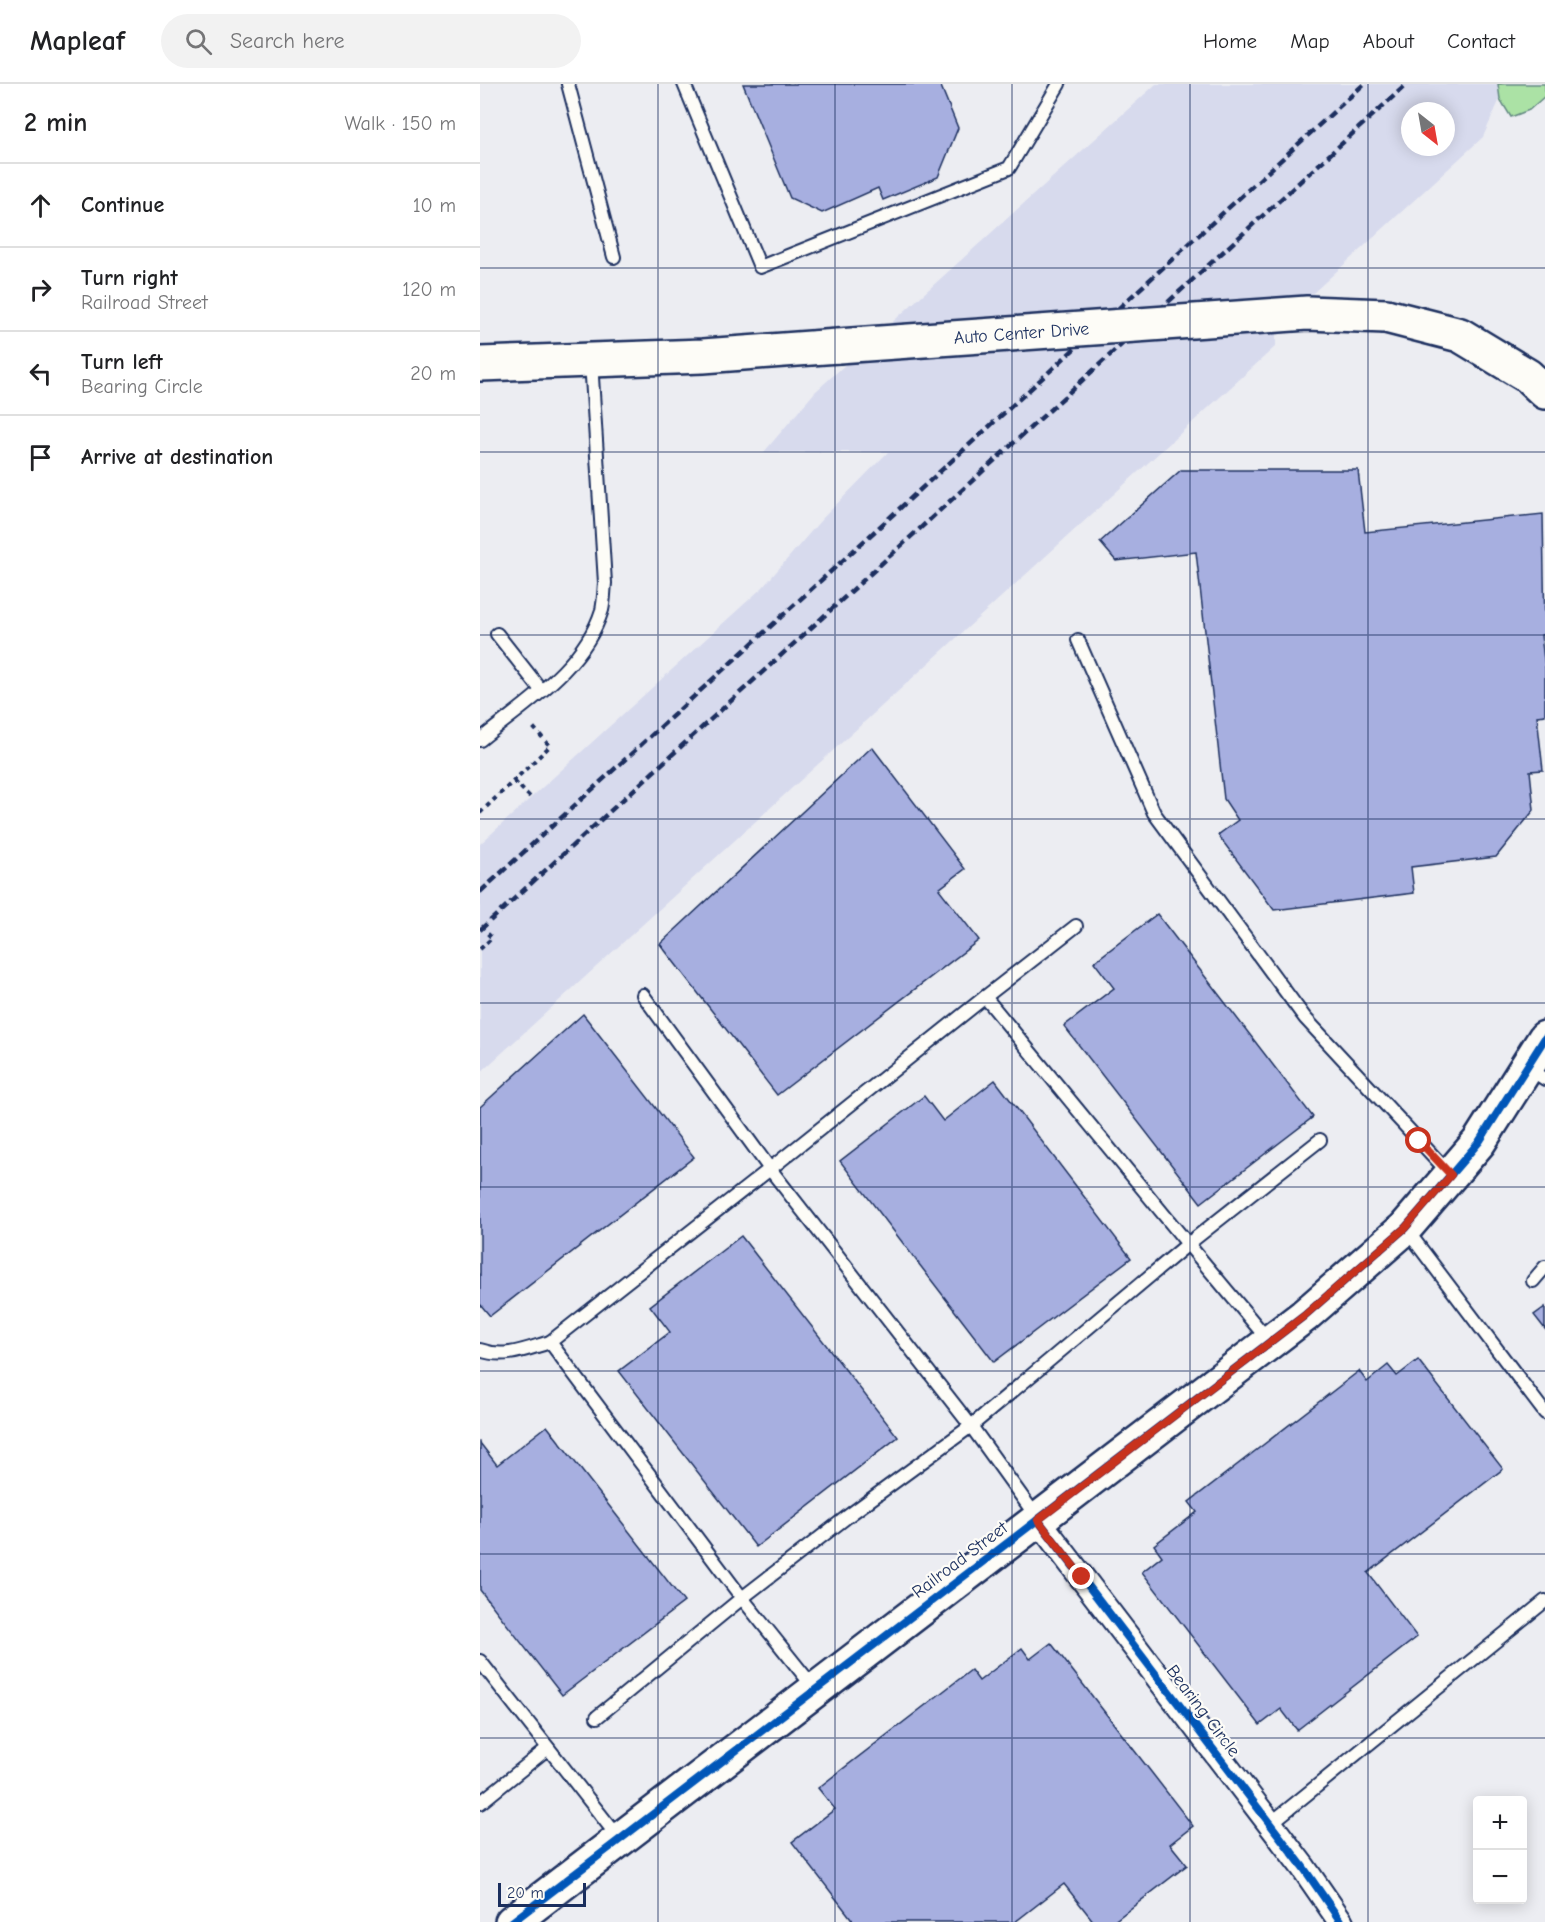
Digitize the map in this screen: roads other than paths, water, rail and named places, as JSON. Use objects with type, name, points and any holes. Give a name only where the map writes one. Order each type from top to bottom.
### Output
[{"type":"main road","name":"Auto Center Drive","points":[[480,364],[838,346],[1307,313],[1386,316],[1460,335],[1528,376],[1545,392]]},
{"type":"main road","name":"Railroad Street","points":[[512,1922],[1270,1342],[1405,1228],[1536,1073],[1545,1038]]},
{"type":"street","name":"Bearing Circle","points":[[1038,1520],[1270,1824],[1341,1922]]},
{"type":"lane","points":[[568,84],[614,257]]},
{"type":"lane","points":[[684,84],[760,267],[1009,168],[1059,84]]},
{"type":"lane","points":[[480,740],[572,664],[590,637],[602,609],[605,583],[591,360]]},
{"type":"lane","points":[[497,634],[541,690]]},
{"type":"lane","points":[[1077,640],[1154,813],[1305,1018],[1451,1175]]},
{"type":"lane","points":[[480,1350],[492,1355],[511,1354],[550,1342],[1076,926]]},
{"type":"lane","points":[[643,995],[770,1168],[971,1426],[1038,1520]]},
{"type":"lane","points":[[985,997],[1270,1342]]},
{"type":"lane","points":[[597,1717],[742,1598],[852,1513],[971,1426],[1188,1244],[1320,1140]]},
{"type":"lane","points":[[1405,1228],[1545,1413]]},
{"type":"lane","points":[[1533,1281],[1545,1267]]},
{"type":"lane","points":[[550,1342],[742,1598],[816,1689]]},
{"type":"lane","points":[[1270,1824],[1545,1602]]},
{"type":"lane","points":[[480,1661],[620,1839]]},
{"type":"lane","points":[[480,1803],[548,1748]]},
{"type":"railway","points":[[480,892],[1364,84]]},
{"type":"railway","points":[[480,930],[1407,84]]}]
